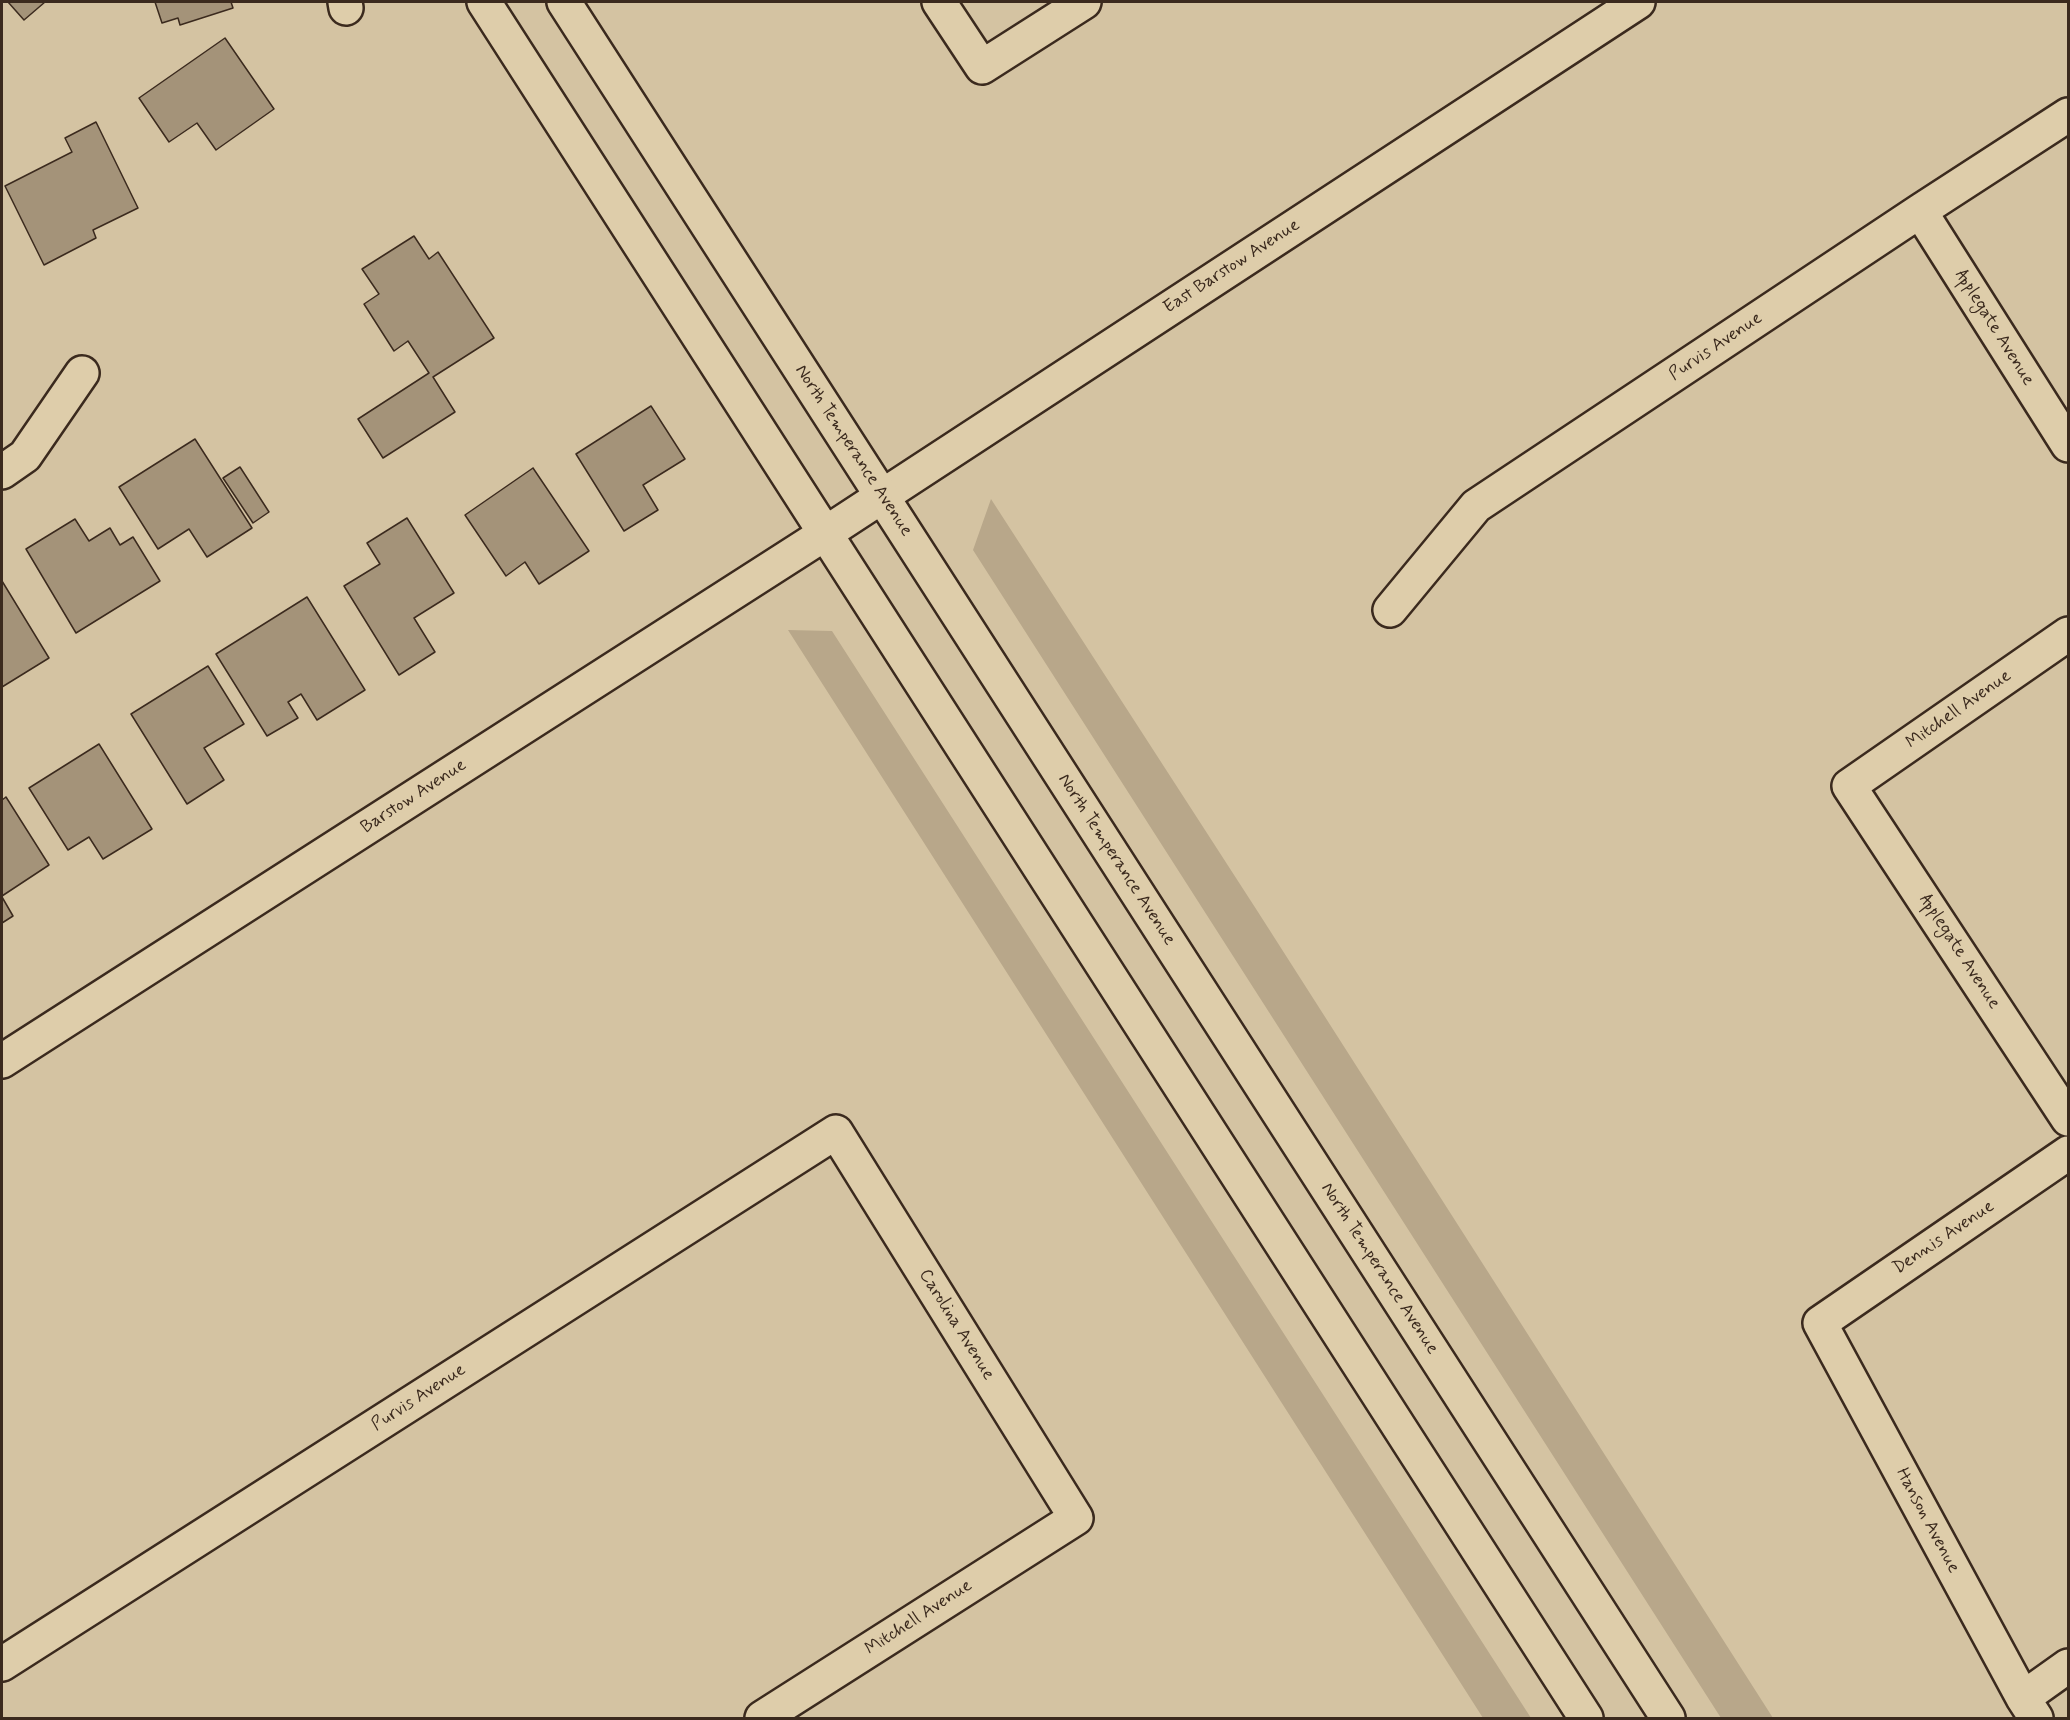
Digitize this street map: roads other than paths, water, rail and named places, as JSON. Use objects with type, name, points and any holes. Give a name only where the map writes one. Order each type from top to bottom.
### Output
[{"type":"street","points":[[484,2],[1586,1719]]},
{"type":"street","name":"North Temperance Avenue","points":[[564,2],[1668,1719]]},
{"type":"street","points":[[939,2],[981,67],[1084,2]]},
{"type":"street","name":"East Barstow Avenue","points":[[826,533],[1638,2]]},
{"type":"street","name":"Purvis Avenue","points":[[1390,610],[1476,506],[2068,115]]},
{"type":"street","name":"Applegate Avenue","points":[[1920,211],[2068,445]]},
{"type":"street","points":[[2,472],[25,456],[82,373]]},
{"type":"street","name":"Barstow Avenue","points":[[2,1061],[826,533]]},
{"type":"street","name":"Mitchell Avenue","points":[[1849,786],[2068,634]]},
{"type":"street","name":"Applegate Avenue","points":[[1849,786],[2068,1119]]},
{"type":"street","name":"Purvis Avenue","points":[[2,1664],[836,1132]]},
{"type":"street","name":"Carolina Avenue","points":[[836,1132],[1076,1518]]},
{"type":"street","name":"Dennis Avenue","points":[[1820,1323],[2068,1153]]},
{"type":"street","name":"Hanson Avenue","points":[[1820,1323],[2029,1708]]},
{"type":"street","name":"Mitchell Avenue","points":[[762,1719],[1076,1518]]},
{"type":"street","points":[[2029,1708],[2068,1666]]}]
